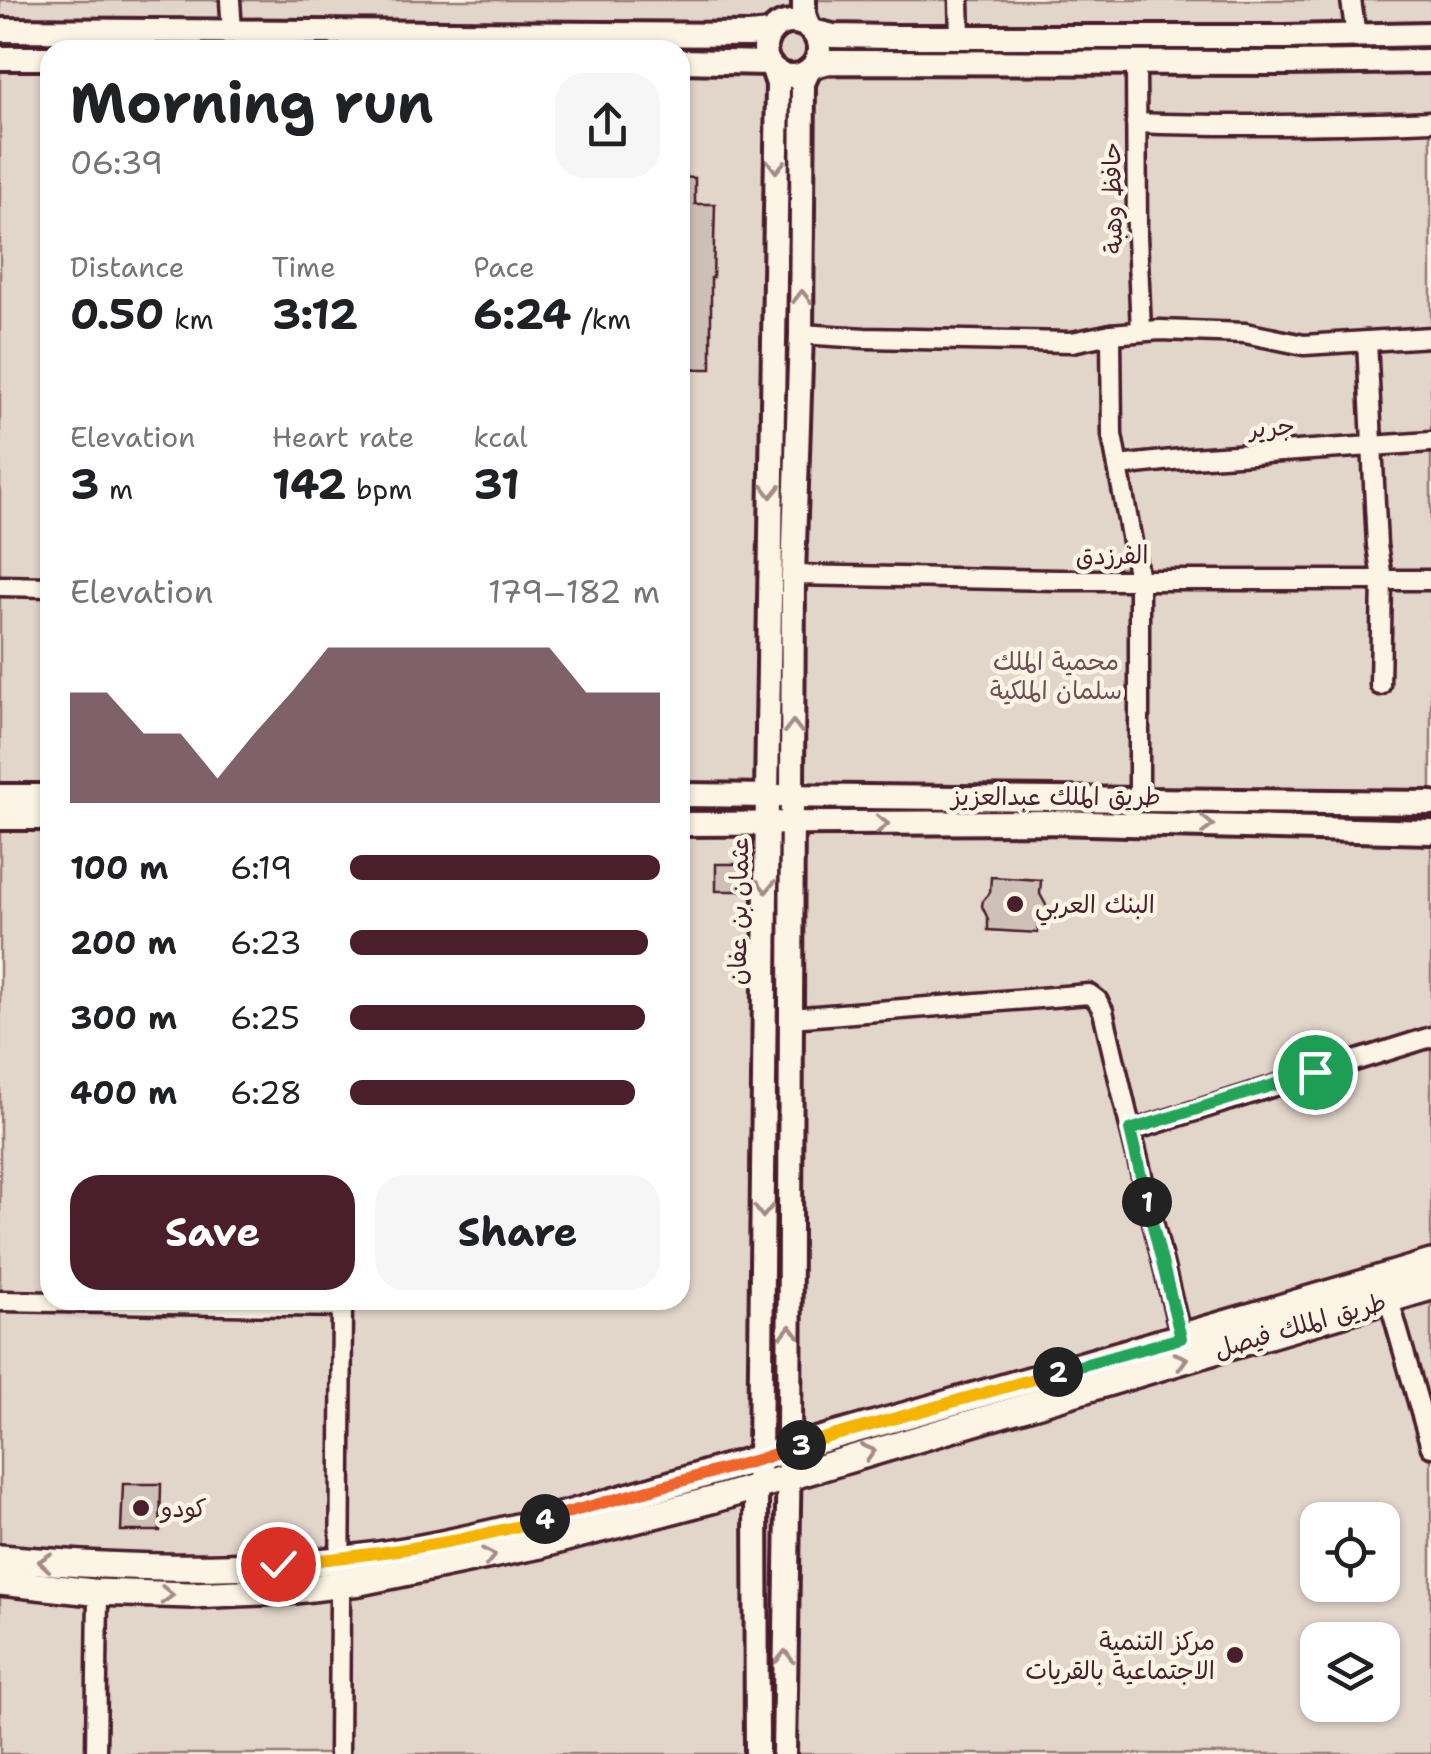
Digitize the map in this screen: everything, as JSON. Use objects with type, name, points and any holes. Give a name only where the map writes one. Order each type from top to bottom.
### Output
[{"type":"main road","name":"طريق الملك فيصل","points":[[0,1582],[98,1593],[191,1596],[287,1591],[420,1548],[535,1522],[760,1459],[1431,1263]]},
{"type":"main road","name":"طريق الملك فيصل","points":[[0,1558],[94,1566],[340,1572],[540,1545],[756,1486],[1431,1287]]},
{"type":"street","points":[[230,0],[232,32]]},
{"type":"street","points":[[778,0],[764,53],[771,66],[785,76],[796,77],[829,62],[1431,61]]},
{"type":"street","points":[[804,0],[804,14],[820,45],[812,68]]},
{"type":"street","points":[[960,0],[960,36]]},
{"type":"street","points":[[1351,0],[1356,36]]},
{"type":"street","points":[[0,30],[730,35],[772,31],[787,22],[797,22],[834,36],[1431,34]]},
{"type":"street","points":[[0,58],[40,58]]},
{"type":"street","points":[[690,62],[771,66]]},
{"type":"street","name":"حافظ وهبة","points":[[1136,63],[1141,332]]},
{"type":"street","name":"عثمان بن عفان","points":[[756,1754],[756,1486],[760,1459],[778,84],[771,66]]},
{"type":"street","name":"عثمان بن عفان","points":[[784,1754],[793,575],[801,334],[803,83],[812,68]]},
{"type":"street","points":[[1136,122],[1327,125],[1431,121]]},
{"type":"street","points":[[801,334],[1072,342],[1160,330],[1245,333],[1304,345],[1431,338]]},
{"type":"street","points":[[1111,334],[1112,434],[1140,579],[1139,800]]},
{"type":"street","points":[[1367,341],[1382,579],[1380,685]]},
{"type":"street","name":"جرير","points":[[1118,466],[1431,442]]},
{"type":"street","name":"الفرزدق","points":[[793,575],[1431,580]]},
{"type":"street","points":[[0,586],[40,587]]},
{"type":"street","name":"طريق الملك عبدالعزيز","points":[[690,795],[1431,803]]},
{"type":"street","points":[[0,796],[40,796]]},
{"type":"street","points":[[0,818],[40,818]]},
{"type":"street","name":"طريق الملك عبدالعزيز","points":[[690,824],[1051,822],[1431,832]]},
{"type":"street","points":[[791,1018],[1089,994],[1098,1000],[1181,1338]]},
{"type":"street","points":[[1130,1130],[1431,1037]]},
{"type":"street","points":[[1388,1300],[1431,1447]]},
{"type":"street","points":[[0,1301],[40,1301]]},
{"type":"street","points":[[339,1754],[342,1310]]},
{"type":"street","points":[[96,1754],[98,1593]]},
{"type":"green space","name":"محمية الملك سلمان الملكية","points":[[0,0],[1431,0],[1431,1754],[0,1754]]},
{"type":"building","points":[[690,178],[695,178],[695,204],[715,204],[711,369],[690,369]]},
{"type":"building","points":[[716,864],[743,864],[743,891],[716,891]]},
{"type":"building","name":"البنك العربي","points":[[991,877],[1041,880],[1040,894],[1047,907],[1039,918],[1038,933],[988,930],[982,906],[990,892]]},
{"type":"building","name":"كودو","points":[[123,1484],[161,1484],[160,1531],[121,1531]]},
{"type":"place","name":"البنك العربي","points":[[1015,904]]},
{"type":"place","name":"كودو","points":[[141,1508]]},
{"type":"place","name":"مركز التنمية الاجتماعية بالقريات","points":[[1235,1655]]},
{"type":"route","points":[[278,1564],[420,1548],[535,1522],[1181,1338],[1130,1130],[1315,1072]]}]
